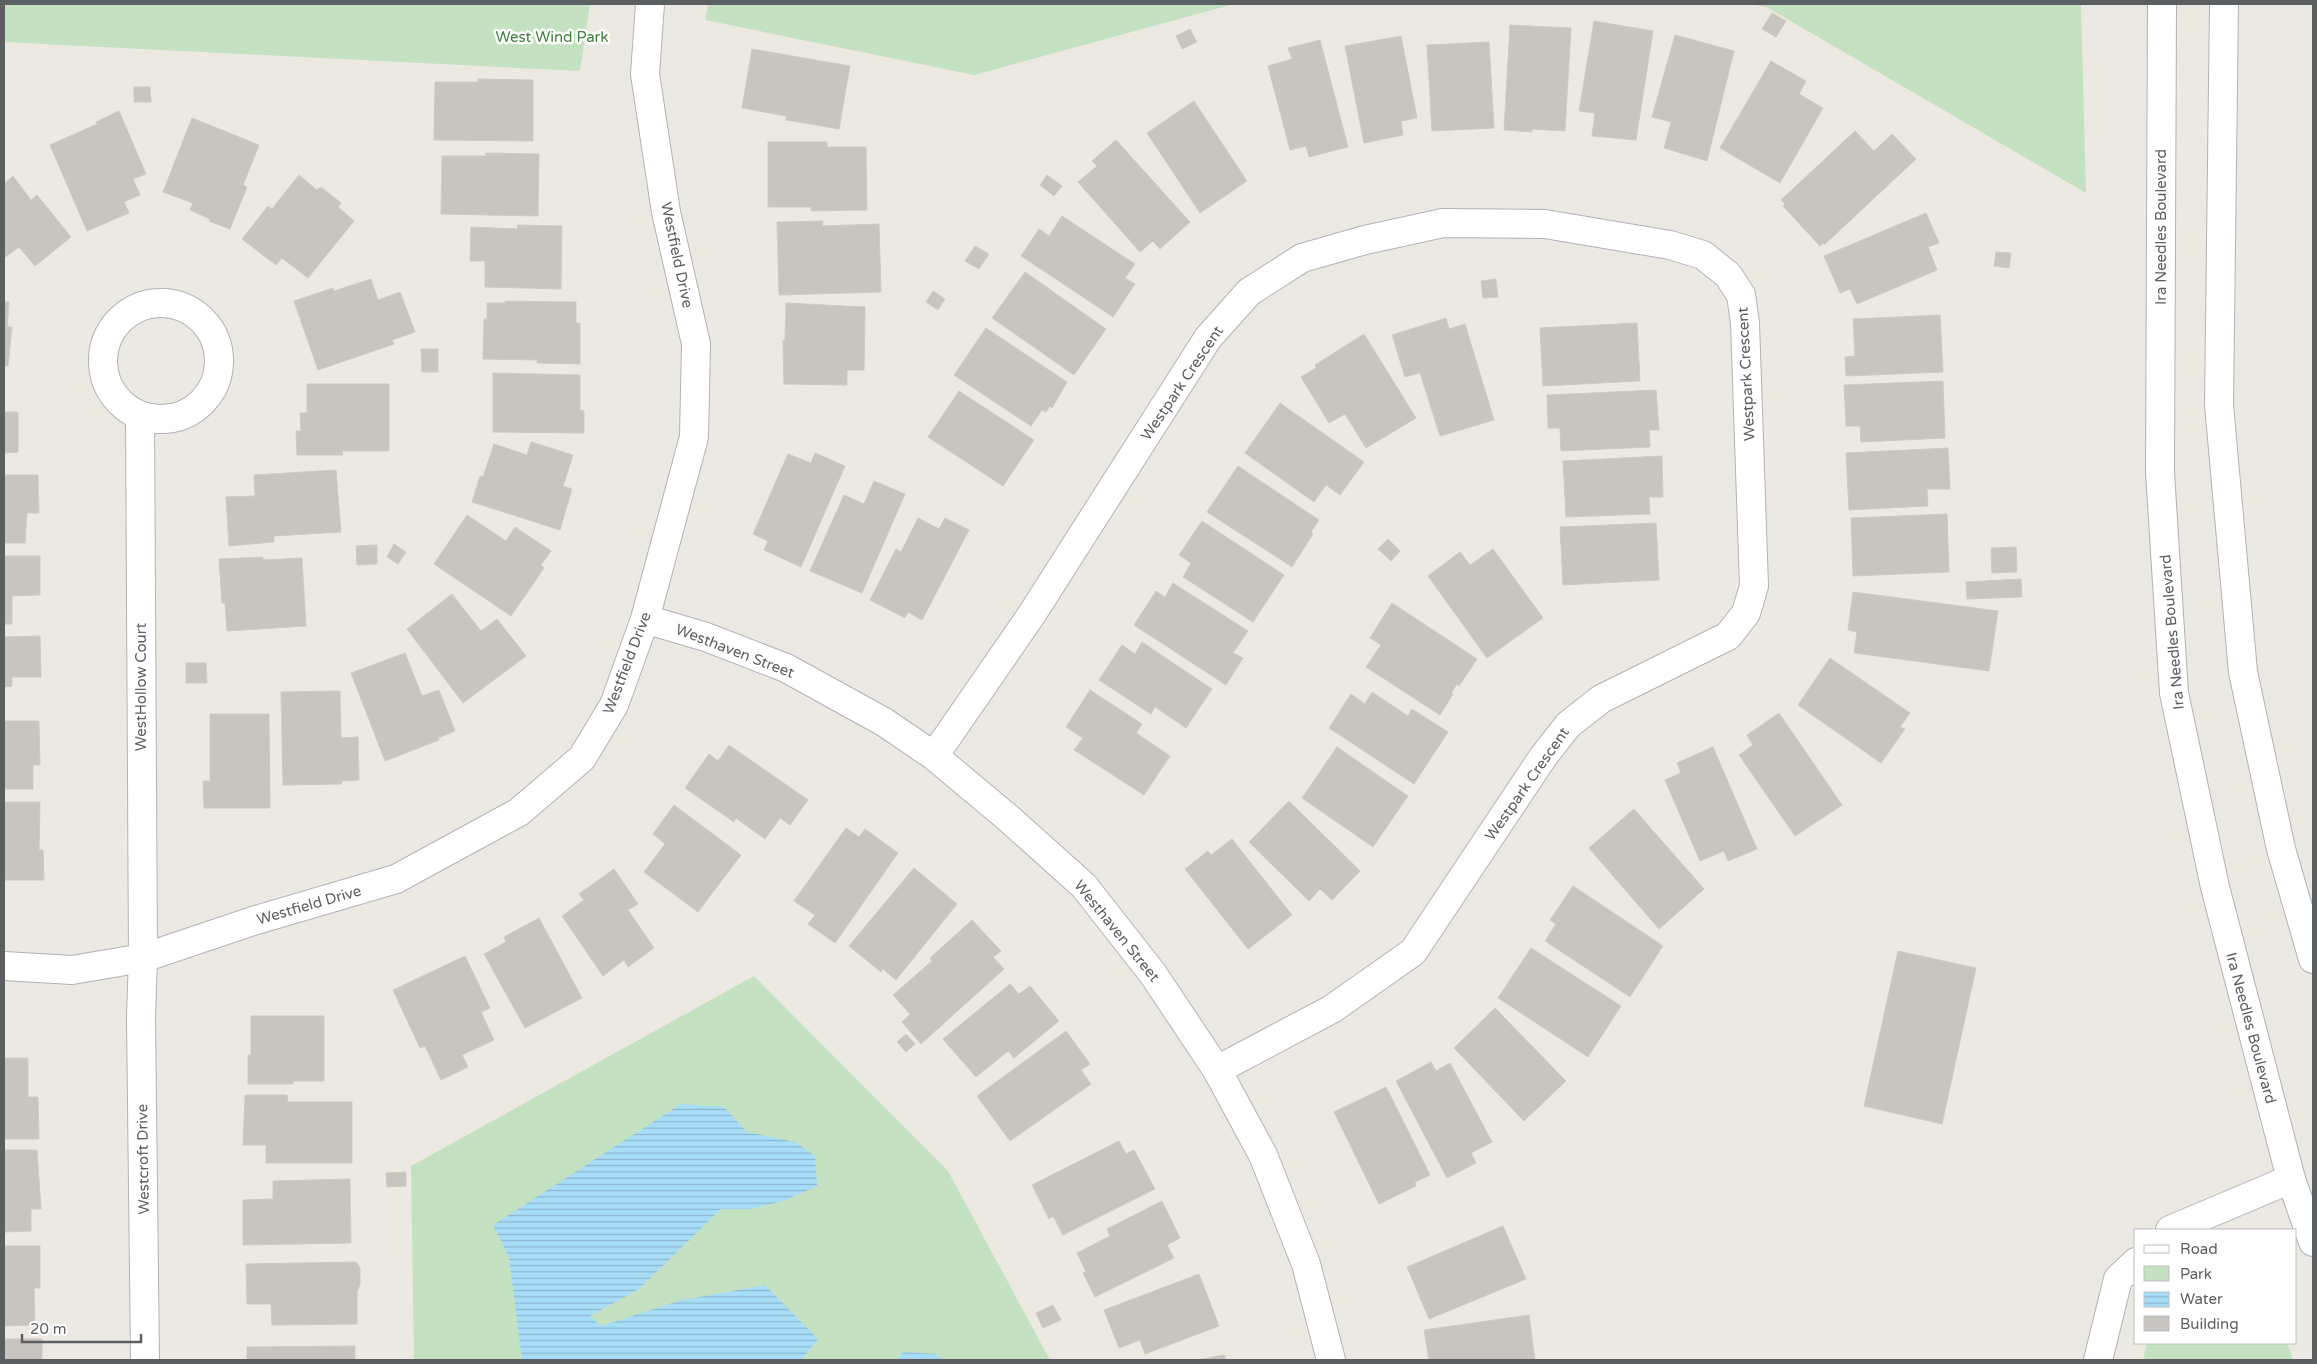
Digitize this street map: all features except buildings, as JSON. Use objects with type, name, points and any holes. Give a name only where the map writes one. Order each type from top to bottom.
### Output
[{"type":"street","name":"Westfield Drive","points":[[4,966],[72,970],[143,958],[256,920],[396,879],[519,812],[582,758],[614,705],[645,619],[694,438],[696,344],[666,212],[645,74],[650,4]]},
{"type":"street","name":"Ira Needles Boulevard","points":[[2162,4],[2160,473],[2174,693],[2215,887],[2291,1179],[2313,1242]]},
{"type":"street","points":[[2224,4],[2219,404],[2242,662],[2281,849],[2313,959]]},
{"type":"street","name":"Westpark Crescent","points":[[934,756],[1032,614],[1208,338],[1249,292],[1302,258],[1364,240],[1443,223],[1545,224],[1670,245],[1703,255],[1728,274],[1741,295],[1746,323],[1754,586],[1746,613],[1728,636],[1601,699],[1568,725],[1533,772],[1413,952],[1332,1009],[1217,1070]]},
{"type":"street","points":[[166,302],[190,309],[209,326],[216,339],[220,359],[213,388],[201,404],[185,415],[165,420],[140,416],[116,400],[106,382],[101,362],[106,338],[117,320],[140,305],[166,302]]},
{"type":"street","name":"WestHollow Court","points":[[140,416],[143,958]]},
{"type":"street","name":"Westhaven Street","points":[[645,619],[706,637],[786,668],[884,722],[934,756],[1008,816],[1084,886],[1153,974],[1217,1070],[1263,1155],[1306,1264],[1331,1360]]},
{"type":"street","name":"Westcroft Drive","points":[[143,958],[141,1017],[145,1360]]},
{"type":"street","points":[[2172,1229],[2291,1179]]},
{"type":"street","points":[[2098,1360],[2118,1279],[2134,1264]]},
{"type":"green space","name":"West Wind Park","points":[[4,4],[590,4],[580,71],[4,42]]},
{"type":"green space","points":[[708,4],[1234,4],[974,75],[705,20]]},
{"type":"green space","points":[[1752,4],[2081,4],[2086,193],[1768,8]]},
{"type":"green space","points":[[754,976],[948,1171],[1050,1360],[414,1360],[411,1166]]},
{"type":"green space","points":[[2147,1344],[2287,1344],[2293,1360],[2143,1360]]},
{"type":"water","points":[[681,1104],[724,1107],[747,1132],[795,1142],[815,1156],[817,1186],[786,1200],[752,1209],[721,1209],[639,1289],[590,1316],[601,1326],[682,1300],[765,1285],[818,1339],[801,1360],[522,1360],[509,1257],[493,1225]]},
{"type":"water","points":[[904,1352],[937,1354],[943,1360],[896,1360]]}]
